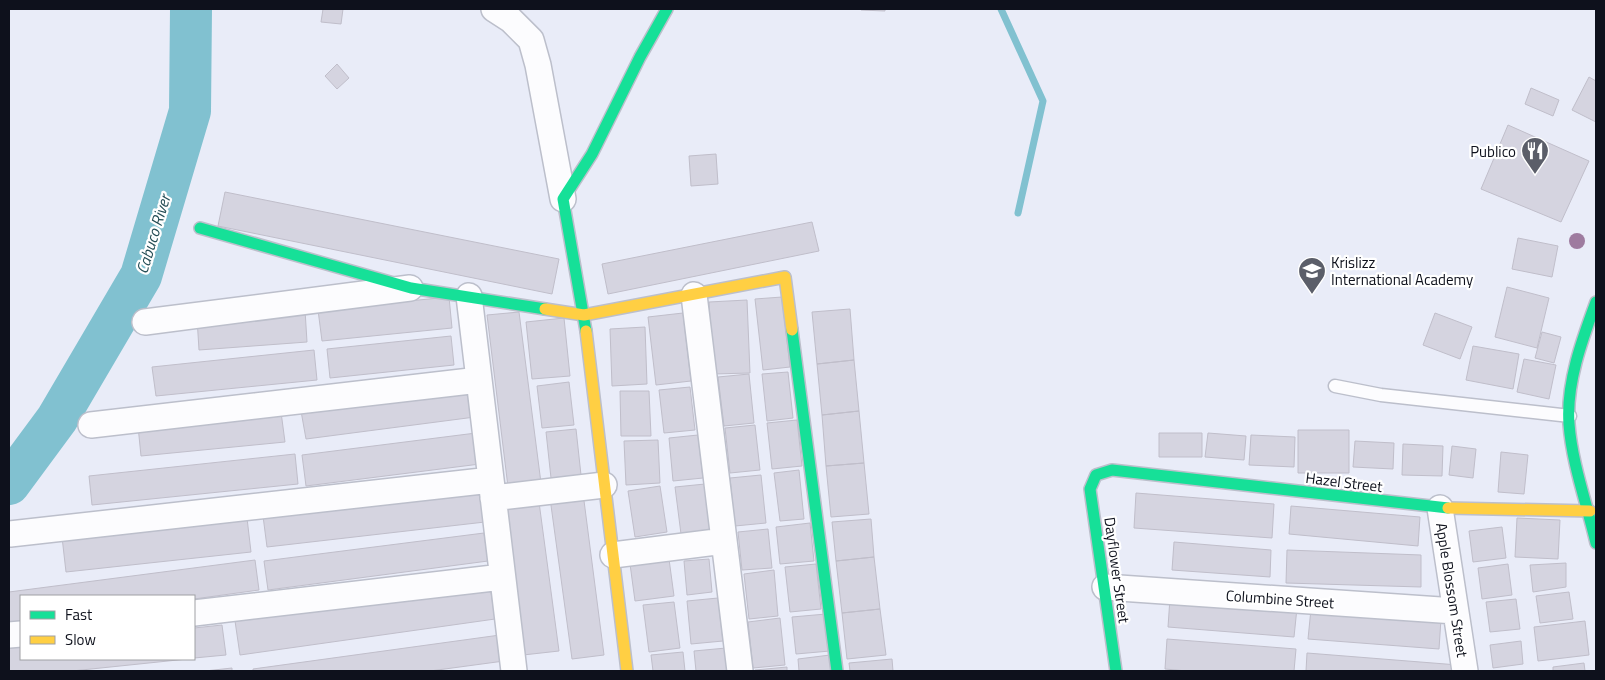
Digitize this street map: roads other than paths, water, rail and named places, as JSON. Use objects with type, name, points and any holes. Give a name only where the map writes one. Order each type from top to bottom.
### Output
[{"type":"street","points":[[494,9],[511,20],[531,40],[538,65],[584,315],[613,555],[623,671]]},
{"type":"street","points":[[562,198],[592,154],[640,57],[667,9]]},
{"type":"street","points":[[200,228],[411,288],[584,315],[785,278],[837,671]]},
{"type":"street","points":[[145,322],[411,288]]},
{"type":"street","points":[[694,295],[740,671]]},
{"type":"street","points":[[469,296],[514,671]]},
{"type":"street","points":[[1596,302],[1586,328],[1577,364],[1572,386],[1570,416],[1570,438],[1590,511],[1596,543]]},
{"type":"street","points":[[91,425],[479,380]]},
{"type":"street","name":"Hazel Street","points":[[1096,475],[1112,470],[1440,508],[1590,511]]},
{"type":"street","name":"Dayflower Street","points":[[1096,475],[1090,489],[1116,671]]},
{"type":"street","points":[[10,534],[492,489],[604,485]]},
{"type":"street","name":"Apple Blossom Street","points":[[1440,508],[1454,611],[1465,671]]},
{"type":"street","points":[[613,555],[724,541]]},
{"type":"street","points":[[195,613],[502,577]]},
{"type":"street","name":"Columbine Street","points":[[1105,587],[1454,611]]},
{"type":"lane","points":[[1335,386],[1381,395],[1570,416]]},
{"type":"waterway","name":"Cabuco River","points":[[9,484],[57,419],[141,276],[190,111],[191,9]]},
{"type":"waterway","points":[[1001,9],[1043,101],[1018,213]]},
{"type":"place","name":"Publico","points":[[1535,175]]},
{"type":"place","name":"Krislizz International Academy","points":[[1312,295]]}]
